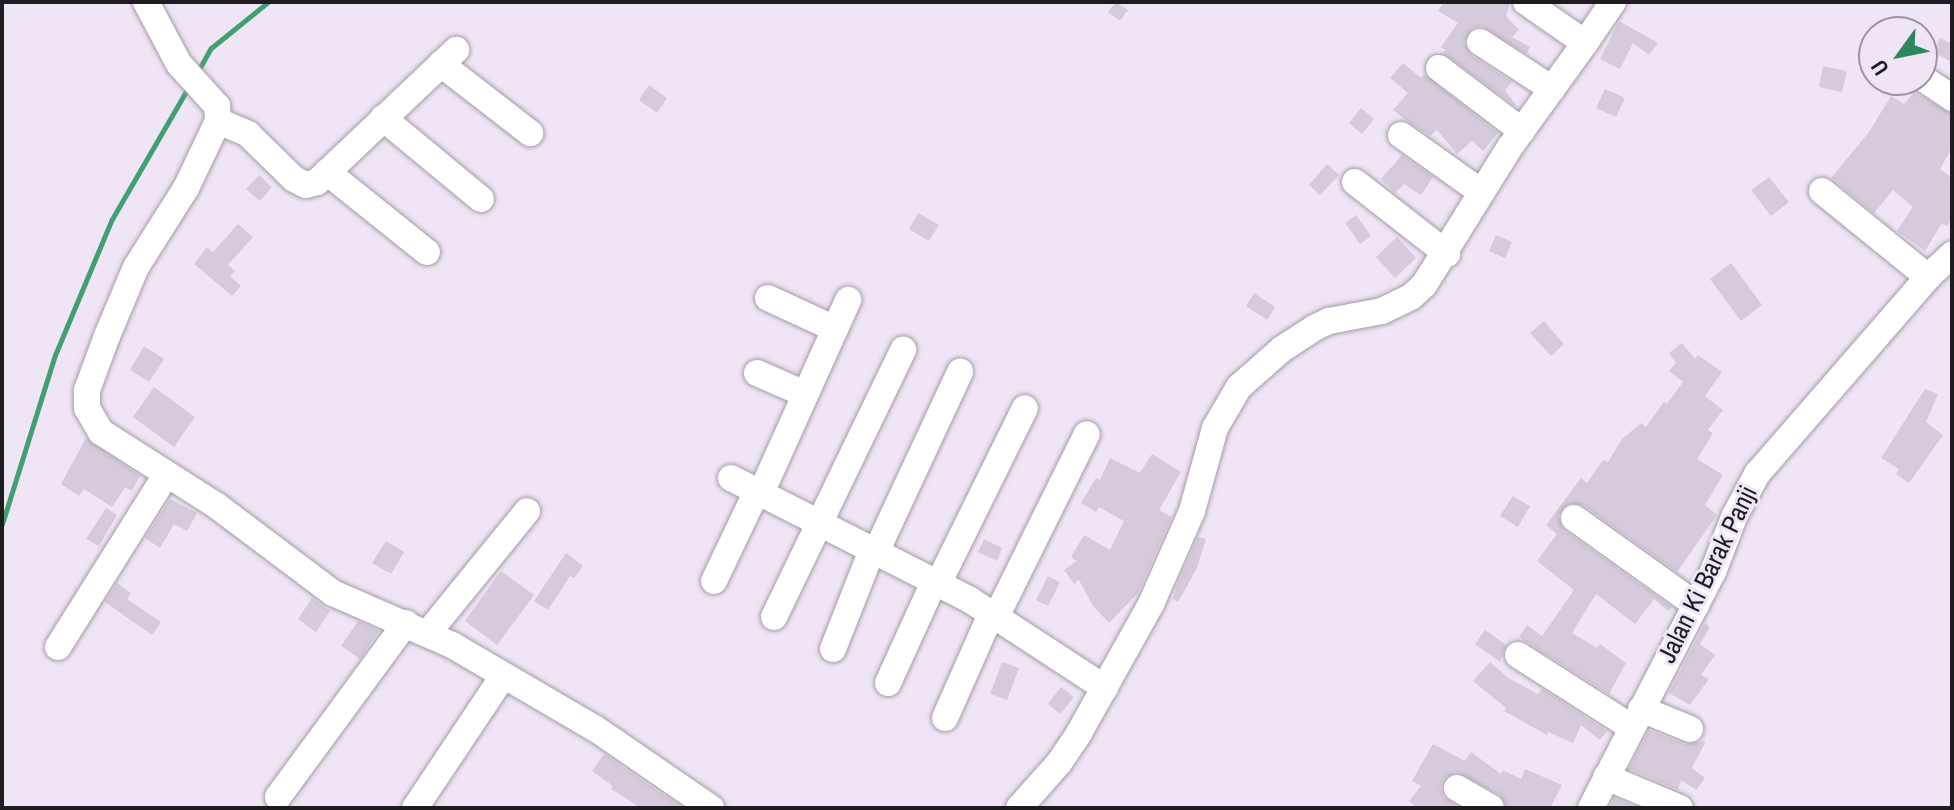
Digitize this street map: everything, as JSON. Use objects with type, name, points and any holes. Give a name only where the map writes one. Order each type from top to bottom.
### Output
[{"type":"street","points":[[146,2],[179,64],[214,108],[248,134],[294,179],[306,185],[317,182],[448,57],[530,133]]},
{"type":"street","points":[[1526,2],[1585,43]]},
{"type":"street","points":[[1019,808],[1059,763],[1105,688],[1172,560],[1192,511],[1210,442],[1239,387],[1282,349],[1314,328],[1338,319],[1382,311],[1411,297],[1447,254],[1481,192],[1613,2]]},
{"type":"street","points":[[1480,42],[1552,89]]},
{"type":"street","points":[[1439,68],[1522,131]]},
{"type":"street","points":[[214,108],[186,188],[136,267],[87,390],[87,408],[101,432],[217,506],[333,593],[417,628],[503,676],[616,742],[711,808]]},
{"type":"street","points":[[383,118],[481,199]]},
{"type":"street","points":[[1401,135],[1481,192]]},
{"type":"street","points":[[327,172],[427,252]]},
{"type":"street","points":[[1355,182],[1447,254]]},
{"type":"street","points":[[1822,191],[1928,277]]},
{"type":"street","name":"Jalan Ki Barak Panji","points":[[1591,808],[1696,605],[1723,549],[1743,497],[1757,474],[1928,277],[1952,255]]},
{"type":"street","points":[[768,298],[835,329]]},
{"type":"street","points":[[714,581],[848,300]]},
{"type":"street","points":[[774,617],[817,522],[903,350]]},
{"type":"street","points":[[833,649],[874,551],[960,372]]},
{"type":"street","points":[[757,373],[805,394]]},
{"type":"street","points":[[888,683],[1025,408]]},
{"type":"street","points":[[945,718],[1087,434]]},
{"type":"street","points":[[58,647],[166,475]]},
{"type":"street","points":[[731,478],[994,615],[1105,688]]},
{"type":"street","points":[[278,797],[417,628],[527,511]]},
{"type":"street","points":[[1574,518],[1696,605]]},
{"type":"street","points":[[1518,655],[1636,718],[1690,729]]},
{"type":"street","points":[[415,808],[503,676]]},
{"type":"street","points":[[1606,777],[1680,808]]},
{"type":"street","points":[[1457,788],[1491,808]]},
{"type":"building","points":[[1116,2],[1128,10],[1120,21],[1108,12]]},
{"type":"building","points":[[1444,2],[1510,2],[1506,16],[1519,30],[1512,37],[1530,47],[1527,54],[1482,26],[1472,28],[1464,42],[1471,55],[1512,82],[1505,90],[1517,107],[1443,53],[1445,50],[1441,47],[1458,23],[1438,11]]},
{"type":"building","points":[[1619,21],[1658,43],[1649,55],[1633,43],[1620,69],[1600,59]]},
{"type":"building","points":[[1940,38],[1952,44],[1952,62],[1938,55]]},
{"type":"building","points":[[1403,63],[1421,78],[1424,74],[1498,133],[1483,151],[1472,141],[1457,154],[1437,130],[1430,136],[1393,110],[1408,93],[1390,78]]},
{"type":"building","points":[[1823,66],[1847,71],[1842,92],[1819,87]]},
{"type":"building","points":[[649,85],[667,98],[657,113],[639,100]]},
{"type":"building","points":[[1605,89],[1625,98],[1616,117],[1596,108]]},
{"type":"building","points":[[1891,96],[1904,104],[1911,96],[1921,96],[1952,114],[1952,148],[1940,169],[1952,178],[1952,218],[1947,226],[1942,223],[1925,251],[1897,231],[1913,207],[1893,190],[1874,213],[1831,178],[1869,132]]},
{"type":"building","points":[[1361,108],[1374,119],[1362,134],[1349,123]]},
{"type":"building","points":[[1402,155],[1433,177],[1421,195],[1404,184],[1395,193],[1381,179]]},
{"type":"building","points":[[1327,164],[1339,175],[1320,195],[1309,185]]},
{"type":"building","points":[[259,175],[272,187],[260,201],[246,189]]},
{"type":"building","points":[[1769,177],[1789,202],[1771,216],[1751,190]]},
{"type":"building","points":[[918,213],[939,225],[929,241],[909,229]]},
{"type":"building","points":[[1356,215],[1371,236],[1360,244],[1345,223]]},
{"type":"building","points":[[238,224],[253,237],[228,265],[235,271],[230,276],[241,286],[232,296],[194,264],[207,247],[213,252]]},
{"type":"building","points":[[1496,235],[1512,242],[1505,258],[1489,251]]},
{"type":"building","points":[[1397,237],[1416,258],[1395,278],[1376,257]]},
{"type":"building","points":[[1731,263],[1762,305],[1741,321],[1710,279]]},
{"type":"building","points":[[1254,293],[1275,307],[1267,320],[1246,306]]},
{"type":"building","points":[[1544,321],[1564,344],[1551,356],[1530,333]]},
{"type":"building","points":[[1682,343],[1695,359],[1698,355],[1722,372],[1705,396],[1723,410],[1708,430],[1713,433],[1697,459],[1723,475],[1705,505],[1717,515],[1677,572],[1583,505],[1567,504],[1558,516],[1565,531],[1672,607],[1668,611],[1654,599],[1635,624],[1596,594],[1572,633],[1597,648],[1600,644],[1626,663],[1609,694],[1519,637],[1527,625],[1542,636],[1574,590],[1537,561],[1557,534],[1546,525],[1581,478],[1587,483],[1603,460],[1608,462],[1622,439],[1641,423],[1646,427],[1664,402],[1667,404],[1683,382],[1669,371],[1676,363],[1669,353]]},
{"type":"building","points":[[144,346],[164,359],[149,382],[130,370]]},
{"type":"building","points":[[154,387],[195,417],[174,447],[133,417]]},
{"type":"building","points":[[1925,389],[1938,394],[1926,422],[1943,435],[1909,483],[1896,474],[1899,469],[1881,458]]},
{"type":"building","points":[[86,438],[140,476],[132,491],[125,487],[112,507],[84,489],[79,496],[61,484]]},
{"type":"building","points":[[1152,454],[1181,472],[1159,510],[1172,517],[1138,593],[1109,623],[1093,606],[1079,580],[1074,584],[1064,570],[1077,561],[1071,557],[1084,535],[1110,550],[1124,521],[1099,507],[1096,512],[1081,503],[1096,478],[1100,480],[1110,458],[1140,473]]},
{"type":"building","points":[[1513,496],[1530,506],[1518,527],[1500,516]]},
{"type":"building","points":[[170,499],[197,513],[187,531],[174,524],[160,548],[145,538]]},
{"type":"building","points":[[106,508],[117,515],[99,546],[86,539]]},
{"type":"building","points":[[1198,537],[1206,539],[1197,568],[1178,602],[1173,599],[1177,585]]},
{"type":"building","points":[[984,539],[1002,548],[997,561],[978,552]]},
{"type":"building","points":[[386,541],[404,552],[391,574],[372,563]]},
{"type":"building","points":[[566,553],[583,566],[574,578],[570,576],[548,610],[534,601]]},
{"type":"building","points":[[501,571],[534,595],[497,645],[465,621]]},
{"type":"building","points":[[1048,576],[1060,582],[1048,606],[1036,600]]},
{"type":"building","points":[[117,583],[131,593],[127,599],[161,622],[152,635],[105,602]]},
{"type":"building","points":[[312,598],[330,611],[316,632],[298,619]]},
{"type":"building","points":[[358,621],[379,631],[360,659],[341,646]]},
{"type":"building","points":[[1705,623],[1710,627],[1700,644],[1715,655],[1701,675],[1709,679],[1690,705],[1669,693]]},
{"type":"building","points":[[1485,630],[1506,645],[1500,662],[1475,644]]},
{"type":"building","points":[[1002,662],[1019,668],[1007,700],[990,694]]},
{"type":"building","points":[[1490,662],[1508,678],[1538,694],[1542,689],[1607,731],[1600,740],[1581,725],[1573,743],[1548,732],[1547,735],[1504,711],[1506,708],[1473,681]]},
{"type":"building","points":[[1061,687],[1074,697],[1060,714],[1048,704]]},
{"type":"building","points":[[1649,730],[1685,744],[1706,741],[1692,768],[1705,778],[1696,790],[1681,780],[1678,790],[1629,769]]},
{"type":"building","points":[[1433,744],[1465,761],[1471,752],[1501,774],[1503,770],[1521,779],[1525,769],[1562,785],[1550,808],[1507,808],[1499,794],[1456,772],[1444,779],[1441,789],[1444,797],[1459,808],[1417,808],[1409,801],[1421,786],[1412,781]]},
{"type":"building","points":[[604,754],[683,808],[641,808],[611,789],[613,786],[592,771]]},
{"type":"building","points":[[1614,798],[1639,808],[1609,808]]},
{"type":"waterway","points":[[198,71],[211,48],[268,2]]},
{"type":"waterway","points":[[2,524],[55,355],[112,219],[189,86]]}]
